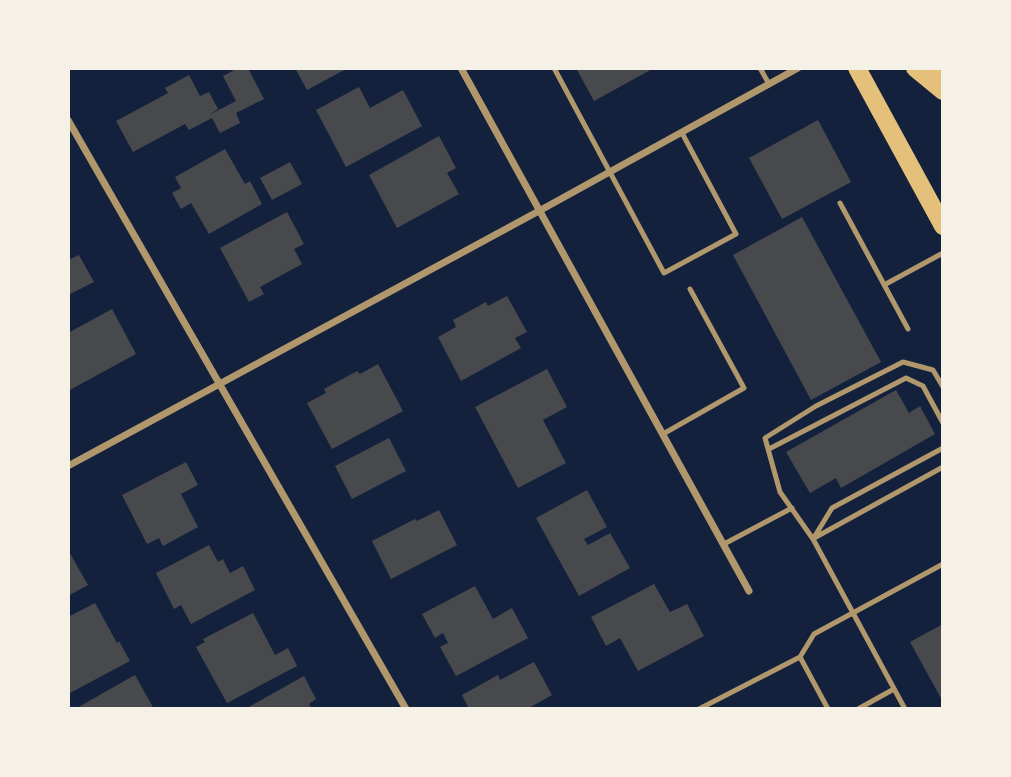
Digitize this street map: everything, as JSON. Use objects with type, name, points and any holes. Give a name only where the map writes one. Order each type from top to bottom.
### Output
[{"type":"main road","points":[[857,68],[943,226]]},
{"type":"main road","points":[[915,68],[943,91]]},
{"type":"main road","points":[[937,68],[943,79]]},
{"type":"street","points":[[461,68],[749,591]]},
{"type":"street","points":[[68,466],[798,68]]},
{"type":"street","points":[[68,120],[406,709]]},
{"type":"lane","points":[[554,68],[664,273],[736,234],[682,133]]},
{"type":"lane","points":[[760,68],[769,84]]},
{"type":"lane","points":[[840,203],[908,329]]},
{"type":"lane","points":[[884,285],[943,253]]},
{"type":"lane","points":[[663,434],[744,388],[690,289]]},
{"type":"lane","points":[[905,709],[813,539],[780,492],[765,438],[816,406],[903,362],[933,370],[943,387]]},
{"type":"lane","points":[[769,449],[906,378],[923,387],[943,423]]},
{"type":"lane","points":[[813,539],[832,508],[943,448]]},
{"type":"lane","points":[[813,539],[943,467]]},
{"type":"lane","points":[[724,544],[792,508]]},
{"type":"lane","points":[[699,709],[800,657],[814,635],[943,564]]},
{"type":"lane","points":[[800,657],[828,709]]},
{"type":"lane","points":[[858,709],[894,689]]},
{"type":"building","points":[[238,68],[248,68],[264,99],[236,113],[240,123],[220,133],[212,118],[189,130],[185,124],[133,152],[116,121],[168,93],[165,88],[189,75],[200,96],[209,92],[218,109],[209,115],[236,101],[223,76]]},
{"type":"building","points":[[295,68],[348,68],[307,90]]},
{"type":"building","points":[[576,68],[654,68],[594,101]]},
{"type":"building","points":[[359,87],[370,108],[403,90],[422,126],[346,167],[316,110]]},
{"type":"building","points":[[818,120],[851,182],[782,219],[749,158]]},
{"type":"building","points":[[439,136],[456,168],[447,173],[459,194],[397,228],[369,175]]},
{"type":"building","points":[[225,149],[245,184],[250,181],[262,204],[209,234],[191,203],[181,209],[172,193],[181,188],[175,177]]},
{"type":"building","points":[[290,162],[302,184],[272,200],[260,178]]},
{"type":"building","points":[[287,212],[304,244],[294,249],[302,264],[260,287],[264,294],[249,302],[220,248]]},
{"type":"building","points":[[802,217],[881,362],[811,400],[733,255]]},
{"type":"building","points":[[79,255],[94,282],[68,295],[68,260]]},
{"type":"building","points":[[507,296],[527,332],[515,338],[521,348],[461,381],[438,337],[456,327],[453,320],[486,302],[488,306]]},
{"type":"building","points":[[112,309],[136,354],[68,391],[68,333]]},
{"type":"building","points":[[378,364],[403,411],[332,449],[307,403],[326,393],[324,389],[357,371],[360,374]]},
{"type":"building","points":[[547,369],[567,407],[543,420],[566,463],[518,488],[475,407]]},
{"type":"building","points":[[896,390],[909,413],[920,406],[935,434],[841,488],[836,478],[810,493],[786,452]]},
{"type":"building","points":[[389,438],[406,471],[352,499],[335,466]]},
{"type":"building","points":[[186,462],[198,485],[181,494],[198,527],[163,546],[159,538],[147,544],[122,495]]},
{"type":"building","points":[[587,490],[607,527],[584,539],[588,545],[610,533],[630,568],[579,596],[536,518]]},
{"type":"building","points":[[439,510],[457,545],[391,579],[372,541]]},
{"type":"building","points":[[209,545],[218,562],[223,559],[230,573],[243,566],[255,590],[191,624],[181,605],[174,609],[156,573]]},
{"type":"building","points":[[68,550],[88,585],[68,596]]},
{"type":"building","points":[[654,584],[670,612],[687,604],[704,636],[638,671],[620,638],[606,646],[591,617]]},
{"type":"building","points":[[475,586],[493,619],[512,608],[528,638],[456,676],[440,647],[448,643],[443,633],[435,638],[422,614]]},
{"type":"building","points":[[95,603],[130,661],[70,693],[68,617]]},
{"type":"building","points":[[253,613],[275,655],[288,648],[297,666],[227,703],[196,647],[205,642],[203,639]]},
{"type":"building","points":[[943,624],[943,702],[910,642]]},
{"type":"building","points":[[534,662],[552,695],[527,709],[469,709],[462,695],[498,675],[500,680]]},
{"type":"building","points":[[135,675],[154,709],[75,709]]},
{"type":"building","points":[[304,676],[316,699],[309,704],[312,709],[245,709]]}]
